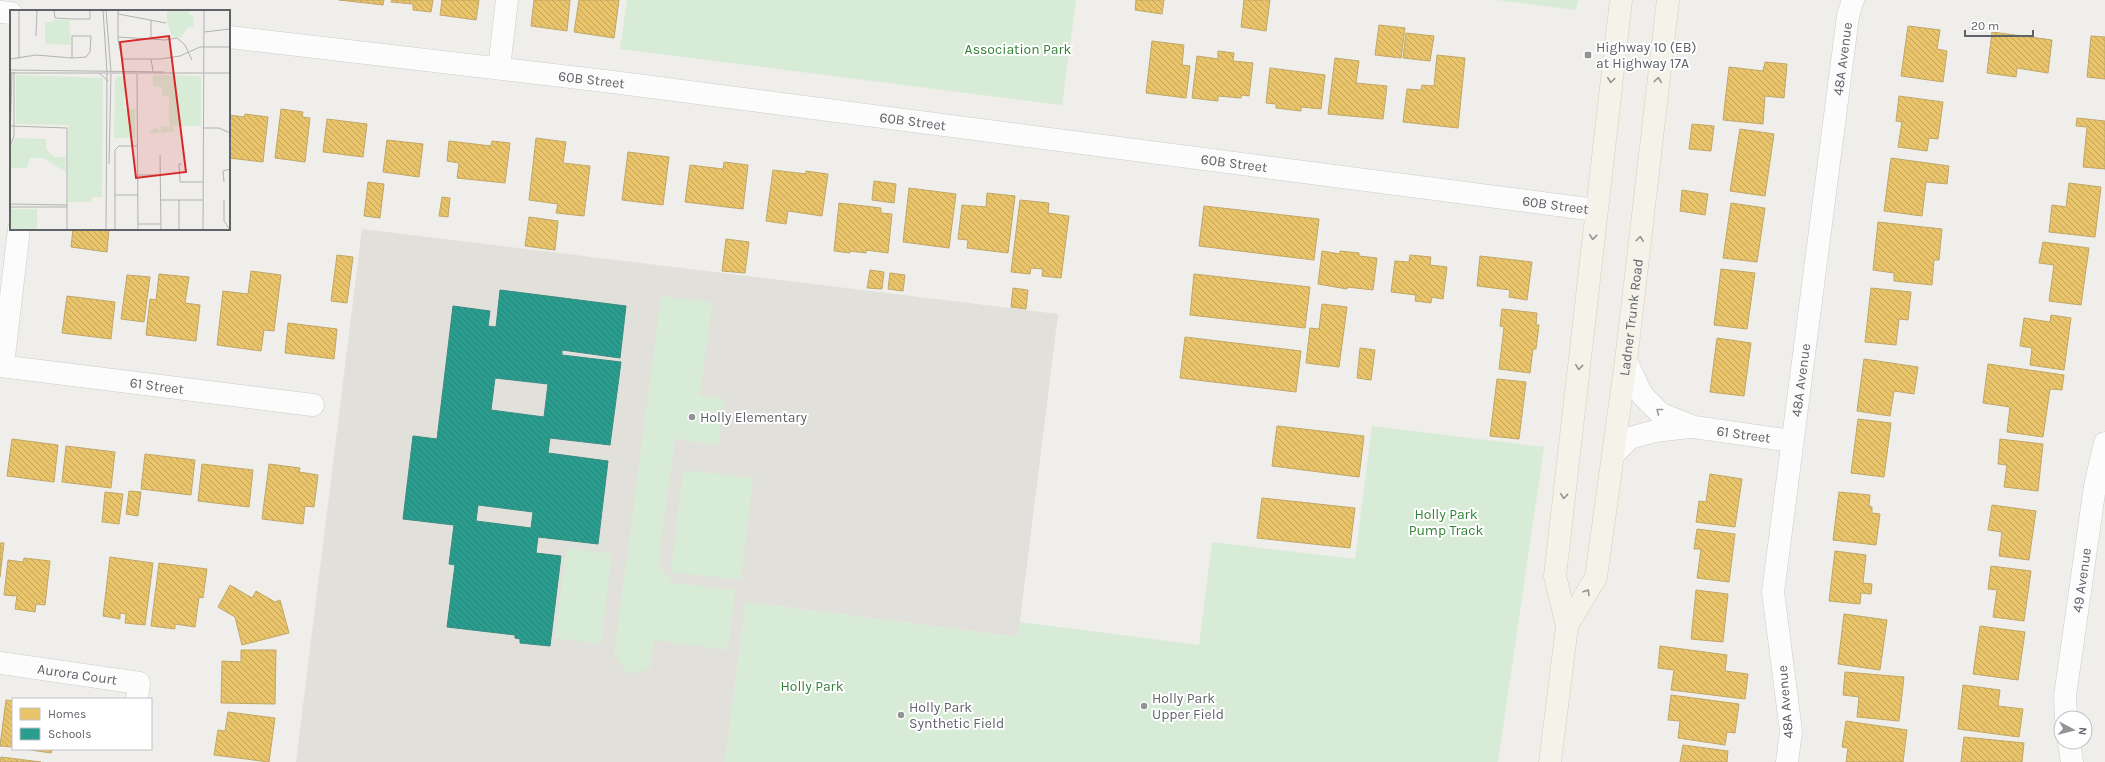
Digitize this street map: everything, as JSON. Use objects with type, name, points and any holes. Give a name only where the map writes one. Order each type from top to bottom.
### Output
[{"type":"main road","name":"Ladner Trunk Road","points":[[1550,762],[1566,626],[1555,576],[1621,0]]},
{"type":"main road","name":"Ladner Trunk Road","points":[[1566,626],[1596,577],[1626,361],[1668,0]]},
{"type":"street","points":[[499,68],[507,0]]},
{"type":"street","name":"48A Avenue","points":[[1787,762],[1791,731],[1773,592],[1848,16],[1853,0]]},
{"type":"street","points":[[0,12],[10,13]]},
{"type":"street","name":"60B Street","points":[[230,37],[499,68],[1596,210]]},
{"type":"street","points":[[1,366],[19,230]]},
{"type":"street","name":"61 Street","points":[[1626,361],[1642,395],[1661,414],[1694,426],[1792,440]]},
{"type":"street","name":"61 Street","points":[[1,366],[313,405]]},
{"type":"street","name":"61 Street","points":[[1614,454],[1630,438],[1655,431],[1694,426]]},
{"type":"street","name":"49 Avenue","points":[[2066,710],[2065,696],[2100,487],[2105,443]]},
{"type":"street","name":"Aurora Court","points":[[0,663],[139,683],[137,698]]},
{"type":"street","points":[[2070,750],[2072,762]]},
{"type":"shaded area","name":"Holly Elementary","points":[[362,229],[1058,314],[1018,637],[746,602],[725,762],[296,762]]},
{"type":"green space","name":"Association Park","points":[[627,0],[1076,0],[1062,105],[620,49]]},
{"type":"green space","points":[[1497,0],[1578,0],[1576,10]]},
{"type":"green space","points":[[661,296],[712,303],[700,395],[724,399],[719,445],[675,439],[658,563],[673,583],[735,590],[728,650],[654,640],[650,668],[629,675],[614,655]]},
{"type":"green space","name":"Holly Park","points":[[1372,426],[1544,447],[1498,762],[725,762],[746,602],[1018,637],[1020,622],[1199,645],[1212,542],[1355,559]]},
{"type":"green space","points":[[683,470],[753,478],[741,580],[671,572]]},
{"type":"green space","points":[[566,548],[612,554],[601,644],[555,638]]},
{"type":"building: Homes","points":[[339,0],[384,0],[383,5]]},
{"type":"building: Homes","points":[[392,0],[433,0],[431,12],[413,10],[413,4],[391,2]]},
{"type":"building: Homes","points":[[442,0],[479,0],[476,20],[440,15]]},
{"type":"building: Homes","points":[[534,0],[570,0],[567,31],[531,26]]},
{"type":"building: Homes","points":[[579,0],[619,0],[614,38],[574,32]]},
{"type":"building: Homes","points":[[1136,0],[1164,0],[1162,14],[1135,10]]},
{"type":"building: Homes","points":[[1244,0],[1270,0],[1266,31],[1241,27]]},
{"type":"building: Homes","points":[[1379,25],[1405,28],[1401,58],[1375,55]]},
{"type":"building: Homes","points":[[1908,26],[1940,30],[1937,49],[1947,51],[1943,82],[1901,76]]},
{"type":"building: Homes","points":[[1992,32],[2052,40],[2048,73],[2017,68],[2016,77],[1987,73]]},
{"type":"building: Homes","points":[[1406,33],[1434,36],[1430,61],[1403,58]]},
{"type":"building: Homes","points":[[2091,36],[2105,37],[2105,79],[2087,77]]},
{"type":"building: Homes","points":[[1152,41],[1184,45],[1182,65],[1190,66],[1186,98],[1146,93]]},
{"type":"building: Homes","points":[[1218,51],[1234,53],[1233,61],[1253,63],[1249,96],[1242,95],[1241,98],[1218,96],[1218,101],[1192,98],[1197,56],[1218,59]]},
{"type":"building: Homes","points":[[1437,55],[1465,58],[1458,128],[1403,122],[1407,89],[1421,90],[1422,85],[1434,86]]},
{"type":"building: Homes","points":[[1335,58],[1359,61],[1356,83],[1387,86],[1383,119],[1328,114]]},
{"type":"building: Homes","points":[[1765,62],[1787,64],[1784,98],[1765,96],[1763,124],[1723,120],[1729,67],[1763,71]]},
{"type":"building: Homes","points":[[1270,68],[1325,75],[1321,109],[1301,107],[1301,111],[1276,108],[1276,104],[1266,103]]},
{"type":"building: Homes","points":[[1899,96],[1943,102],[1938,139],[1929,138],[1927,151],[1898,147],[1902,122],[1896,121]]},
{"type":"building: Homes","points":[[281,109],[303,112],[302,117],[310,118],[305,162],[275,158]]},
{"type":"building: Homes","points":[[245,114],[268,117],[263,162],[230,158],[230,115],[244,117]]},
{"type":"building: Homes","points":[[2077,118],[2105,121],[2105,169],[2083,167],[2087,127],[2076,126]]},
{"type":"building: Homes","points":[[327,119],[367,124],[363,157],[323,152]]},
{"type":"building: Homes","points":[[1692,124],[1714,126],[1711,151],[1689,149]]},
{"type":"building: Homes","points":[[1740,129],[1774,134],[1765,196],[1730,191]]},
{"type":"building: Homes","points":[[536,138],[566,142],[563,163],[590,166],[584,216],[556,213],[558,204],[529,200]]},
{"type":"building: Homes","points":[[387,140],[423,144],[419,177],[383,172]]},
{"type":"building: Homes","points":[[449,141],[491,146],[492,141],[510,143],[505,183],[457,178],[459,163],[447,161]]},
{"type":"building: Homes","points":[[628,152],[669,157],[663,205],[622,200]]},
{"type":"building: Homes","points":[[1891,158],[1949,166],[1947,184],[1926,182],[1922,216],[1884,211]]},
{"type":"building: Homes","points":[[724,162],[748,165],[743,209],[685,202],[690,165],[723,169]]},
{"type":"building: Homes","points":[[773,170],[806,174],[806,171],[828,174],[822,216],[788,211],[786,224],[766,221]]},
{"type":"building: Homes","points":[[874,181],[896,184],[894,203],[872,200]]},
{"type":"building: Homes","points":[[368,182],[384,184],[380,218],[364,216]]},
{"type":"building: Homes","points":[[2069,183],[2101,187],[2095,237],[2049,232],[2052,205],[2066,207]]},
{"type":"building: Homes","points":[[909,188],[956,194],[949,248],[903,242]]},
{"type":"building: Homes","points":[[1682,190],[1708,194],[1705,215],[1680,211]]},
{"type":"building: Homes","points":[[987,193],[1015,196],[1008,253],[967,248],[968,240],[958,239],[962,205],[986,207]]},
{"type":"building: Homes","points":[[442,197],[450,198],[448,217],[439,216]]},
{"type":"building: Homes","points":[[1020,200],[1049,203],[1048,213],[1069,216],[1061,278],[1042,276],[1043,269],[1031,268],[1030,274],[1011,272]]},
{"type":"building: Homes","points":[[839,203],[881,208],[881,213],[892,214],[888,253],[866,250],[866,253],[834,251]]},
{"type":"building: Homes","points":[[1731,203],[1765,208],[1757,262],[1723,258]]},
{"type":"building: Homes","points":[[1204,206],[1319,219],[1314,260],[1199,246]]},
{"type":"building: Homes","points":[[529,217],[558,221],[555,250],[525,246]]},
{"type":"building: Homes","points":[[1878,222],[1942,229],[1939,260],[1934,260],[1932,285],[1894,281],[1894,273],[1873,270]]},
{"type":"building: Homes","points":[[73,230],[109,230],[107,252],[71,247]]},
{"type":"building: Homes","points":[[726,239],[749,242],[745,273],[722,271]]},
{"type":"building: Homes","points":[[2043,242],[2089,248],[2081,305],[2049,301],[2054,265],[2039,263]]},
{"type":"building: Homes","points":[[1322,251],[1340,254],[1340,251],[1359,253],[1359,256],[1377,258],[1373,290],[1347,287],[1347,289],[1318,284]]},
{"type":"building: Homes","points":[[337,255],[353,257],[347,303],[331,301]]},
{"type":"building: Homes","points":[[1410,255],[1431,257],[1430,265],[1447,267],[1443,299],[1432,297],[1431,303],[1415,301],[1416,295],[1391,292],[1395,261],[1409,262]]},
{"type":"building: Homes","points":[[1480,256],[1532,262],[1527,300],[1509,297],[1510,290],[1477,286]]},
{"type":"building: Homes","points":[[1721,269],[1755,273],[1747,329],[1714,325]]},
{"type":"building: Homes","points":[[870,270],[884,272],[882,289],[867,288]]},
{"type":"building: Homes","points":[[251,271],[281,275],[274,331],[264,330],[261,351],[217,345],[223,291],[248,294]]},
{"type":"building: Homes","points":[[890,273],[905,275],[903,291],[888,289]]},
{"type":"building: Homes","points":[[159,274],[189,277],[185,303],[200,305],[196,341],[146,335],[150,299],[156,300]]},
{"type":"building: Homes","points":[[1194,274],[1310,287],[1305,328],[1190,315]]},
{"type":"building: Homes","points":[[127,275],[150,277],[144,322],[121,319]]},
{"type":"building: Homes","points":[[1013,288],[1028,290],[1026,309],[1011,307]]},
{"type":"building: Homes","points":[[1871,288],[1911,292],[1908,320],[1899,319],[1896,345],[1865,342]]},
{"type":"building: Homes","points":[[67,296],[115,302],[111,339],[62,333]]},
{"type":"building: Homes","points":[[1322,304],[1347,307],[1339,367],[1306,363],[1310,328],[1319,329]]},
{"type":"building: Homes","points":[[1502,309],[1537,313],[1536,325],[1539,325],[1536,349],[1533,349],[1530,373],[1499,369],[1504,327],[1500,326]]},
{"type":"building: Homes","points":[[2051,315],[2071,318],[2064,370],[2030,365],[2032,348],[2020,346],[2024,318],[2050,322]]},
{"type":"building: Homes","points":[[288,323],[337,329],[334,359],[285,353]]},
{"type":"building: Homes","points":[[1185,337],[1301,351],[1296,392],[1180,378]]},
{"type":"building: Homes","points":[[1717,338],[1751,343],[1744,396],[1710,392]]},
{"type":"building: Homes","points":[[1360,348],[1375,350],[1371,380],[1357,378]]},
{"type":"building: Homes","points":[[1864,359],[1918,367],[1914,394],[1894,391],[1890,416],[1857,411]]},
{"type":"building: Homes","points":[[1988,364],[2064,375],[2062,390],[2050,389],[2043,437],[2007,432],[2010,407],[1983,403]]},
{"type":"building: Homes","points":[[1497,379],[1526,382],[1519,439],[1490,436]]},
{"type":"building: Homes","points":[[1858,419],[1891,423],[1884,477],[1851,473]]},
{"type":"building: Homes","points":[[1277,426],[1364,436],[1359,477],[1272,466]]},
{"type":"building: Homes","points":[[12,439],[58,445],[54,482],[7,476]]},
{"type":"building: Homes","points":[[2000,439],[2043,444],[2038,491],[2004,487],[2007,465],[1998,464]]},
{"type":"building: Homes","points":[[66,446],[115,452],[111,488],[62,482]]},
{"type":"building: Homes","points":[[145,454],[195,460],[191,495],[141,489]]},
{"type":"building: Homes","points":[[202,464],[253,470],[249,507],[198,501]]},
{"type":"building: Homes","points":[[269,464],[300,468],[299,472],[318,475],[314,507],[305,506],[303,524],[262,519]]},
{"type":"building: Homes","points":[[1710,474],[1742,479],[1735,527],[1696,522],[1699,501],[1706,502]]},
{"type":"building: Homes","points":[[129,491],[141,492],[138,516],[126,514]]},
{"type":"building: Homes","points":[[105,492],[123,494],[119,524],[102,522]]},
{"type":"building: Homes","points":[[1839,492],[1870,495],[1869,506],[1872,507],[1872,513],[1880,514],[1876,545],[1833,540]]},
{"type":"building: Homes","points":[[1262,498],[1355,508],[1350,548],[1257,538]]},
{"type":"building: Homes","points":[[1992,505],[2036,511],[2029,560],[1999,556],[2002,532],[1988,530]]},
{"type":"building: Homes","points":[[1697,529],[1735,534],[1729,582],[1697,578],[1701,549],[1694,549]]},
{"type":"building: Homes","points":[[0,543],[4,543],[0,577]]},
{"type":"building: Homes","points":[[1835,551],[1866,555],[1863,583],[1872,584],[1871,594],[1861,593],[1860,604],[1829,601]]},
{"type":"building: Homes","points":[[110,557],[153,563],[145,625],[125,623],[126,614],[120,613],[120,619],[103,616]]},
{"type":"building: Homes","points":[[24,558],[50,561],[45,605],[36,604],[35,612],[15,609],[17,596],[4,595],[8,560],[23,562]]},
{"type":"building: Homes","points":[[159,563],[207,569],[203,598],[199,597],[195,627],[175,624],[175,629],[151,626]]},
{"type":"building: Homes","points":[[1991,566],[2031,571],[2024,621],[1993,617],[1997,590],[1988,589]]},
{"type":"building: Homes","points":[[230,585],[252,598],[256,591],[275,602],[280,600],[289,633],[242,645],[235,617],[218,607]]},
{"type":"building: Homes","points":[[1696,590],[1728,594],[1723,642],[1691,639]]},
{"type":"building: Homes","points":[[1844,614],[1887,620],[1880,670],[1838,664]]},
{"type":"building: Homes","points":[[1980,626],[2025,632],[2018,680],[1973,674]]},
{"type":"building: Homes","points":[[1660,646],[1727,655],[1725,671],[1748,674],[1745,699],[1671,690],[1674,670],[1658,668]]},
{"type":"building: Homes","points":[[241,650],[276,650],[275,704],[221,703],[222,661],[241,662]]},
{"type":"building: Homes","points":[[1845,672],[1904,677],[1899,721],[1857,717],[1859,697],[1843,695]]},
{"type":"building: Homes","points":[[1963,685],[2000,690],[1998,706],[2023,709],[2019,737],[1958,729]]},
{"type":"building: Homes","points":[[1671,695],[1739,704],[1735,733],[1727,732],[1725,745],[1678,738],[1680,721],[1668,720]]},
{"type":"building: Homes","points":[[6,700],[12,701],[12,747],[0,746]]},
{"type":"building: Homes","points":[[228,712],[275,718],[269,762],[214,755],[218,730],[225,731]]},
{"type":"building: Homes","points":[[1846,721],[1907,730],[1903,762],[1846,762],[1848,748],[1842,747]]},
{"type":"building: Homes","points":[[1964,737],[2024,743],[2022,762],[1961,762]]},
{"type":"building: Homes","points":[[1683,745],[1728,751],[1727,762],[1680,762]]},
{"type":"building: Homes","points":[[31,750],[52,750],[51,753]]},
{"type":"building: Homes","points":[[1,757],[41,762],[0,762]]},
{"type":"building: Schools","points":[[500,290],[626,306],[620,358],[562,350],[562,355],[621,362],[610,445],[550,438],[548,453],[608,461],[598,544],[538,537],[536,553],[561,556],[550,646],[520,643],[520,639],[515,638],[515,635],[447,627],[455,565],[449,564],[454,525],[403,519],[413,436],[437,439],[453,306],[490,311],[488,326],[496,327]],"holes":[[[495,378],[548,384],[544,417],[491,410]],[[478,505],[533,512],[531,528],[476,521]]]},
{"type":"place","name":"Highway 10 (EB) at Highway 17A","points":[[1588,55]]},
{"type":"place","name":"Holly Elementary","points":[[692,417]]},
{"type":"place","name":"Holly Park Upper Field","points":[[1144,706]]},
{"type":"place","name":"Holly Park Synthetic Field","points":[[901,715]]},
{"type":"park label","name":"Holly Park Pump Track","points":[[1446,522]]}]
